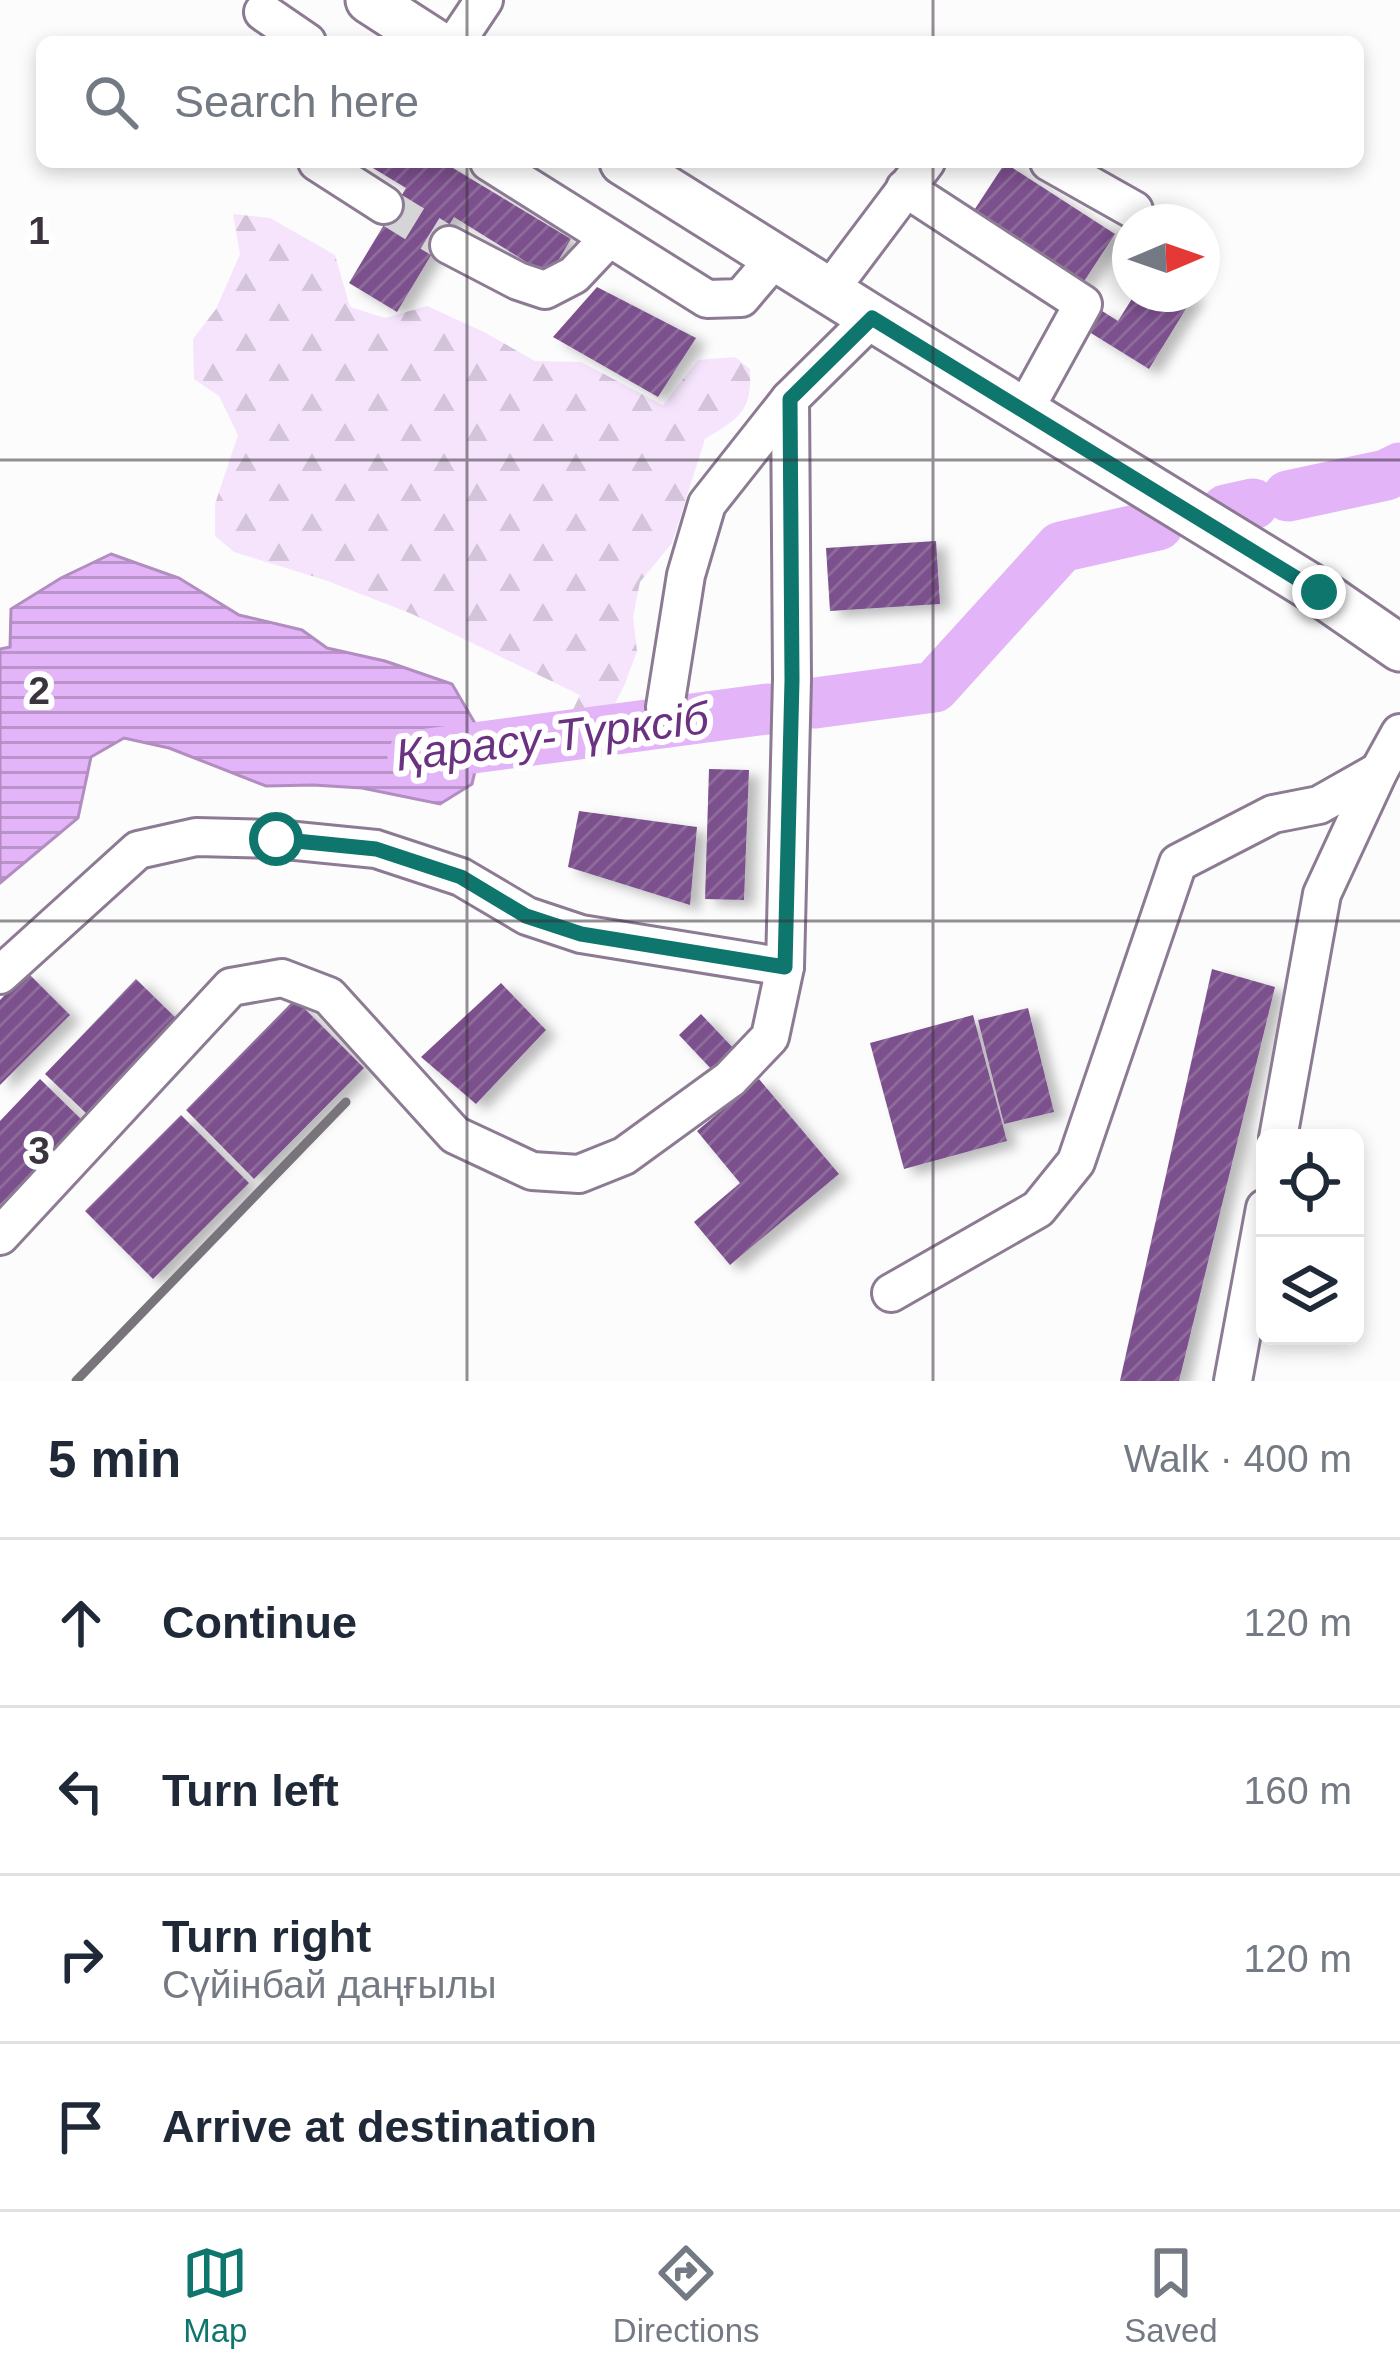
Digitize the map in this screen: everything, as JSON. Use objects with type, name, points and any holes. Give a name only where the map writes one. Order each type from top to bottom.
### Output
[{"type":"main road","points":[[369,0],[425,36]]},
{"type":"main road","points":[[633,168],[1319,592],[1400,648]]},
{"type":"street","points":[[460,36],[484,0]]},
{"type":"street","points":[[263,18],[296,36]]},
{"type":"street","points":[[326,168],[384,205]]},
{"type":"street","points":[[498,168],[707,299],[741,298],[776,257]]},
{"type":"street","points":[[1060,168],[1123,204]]},
{"type":"street","points":[[829,291],[916,175],[1083,304],[1024,410]]},
{"type":"street","points":[[449,245],[545,290],[574,275],[608,239]]},
{"type":"street","points":[[665,707],[686,575],[707,504],[790,399],[872,318]]},
{"type":"street","points":[[0,1237],[231,987],[282,978],[329,996],[455,1135],[532,1171],[579,1174],[624,1156],[730,1079],[770,1036],[785,967],[792,680],[790,399]]},
{"type":"street","points":[[1280,1129],[1322,894],[1400,733]]},
{"type":"street","points":[[891,1293],[1038,1209],[1076,1162],[1178,863],[1273,814],[1319,806],[1379,771]]},
{"type":"street","points":[[0,975],[138,850],[196,837],[376,849],[461,877],[526,916],[581,934],[785,967]]},
{"type":"street","points":[[1233,1381],[1260,1237]]},
{"type":"green space","points":[[233,214],[270,218],[335,255],[350,307],[385,318],[427,306],[535,361],[581,362],[663,405],[698,360],[735,357],[750,369],[746,404],[735,419],[705,439],[672,543],[640,582],[633,617],[637,651],[609,715],[604,746],[582,756],[567,744],[569,718],[580,695],[412,614],[234,552],[215,536],[215,504],[238,435],[219,396],[194,379],[193,339],[216,309],[240,254]]},
{"type":"shaded area","points":[[111,554],[179,578],[239,615],[302,630],[327,648],[452,684],[483,737],[472,784],[440,804],[362,788],[266,786],[169,748],[124,738],[91,757],[78,818],[0,883],[0,649],[10,647],[11,609]]},
{"type":"building","points":[[373,168],[453,168],[571,239],[549,276],[454,217],[397,312],[349,283],[406,188]]},
{"type":"building","points":[[1002,168],[1013,168],[1112,232],[1081,286],[971,215]]},
{"type":"building","points":[[597,287],[696,338],[658,397],[553,337]]},
{"type":"building","points":[[1099,309],[1118,321],[1124,312],[1184,312],[1149,369],[1086,330]]},
{"type":"building","points":[[936,541],[940,604],[830,611],[826,548]]},
{"type":"building","points":[[709,769],[749,770],[744,900],[705,899]]},
{"type":"building","points":[[579,811],[697,827],[690,905],[568,867]]},
{"type":"building","points":[[1212,969],[1275,987],[1179,1381],[1120,1381]]},
{"type":"building","points":[[27,972],[70,1015],[0,1085],[0,1000]]},
{"type":"building","points":[[136,979],[177,1019],[87,1114],[45,1074]]},
{"type":"building","points":[[501,983],[546,1030],[476,1104],[421,1057]]},
{"type":"building","points":[[295,999],[364,1068],[254,1179],[186,1110]]},
{"type":"building","points":[[1028,1008],[1054,1112],[1004,1124],[978,1020]]},
{"type":"building","points":[[701,1014],[737,1052],[715,1073],[679,1035]]},
{"type":"building","points":[[973,1015],[1007,1141],[904,1169],[870,1043]]},
{"type":"building","points":[[40,1079],[82,1120],[0,1205],[0,1121]]},
{"type":"building","points":[[759,1079],[839,1174],[730,1265],[694,1222],[740,1183],[697,1131]]},
{"type":"building","points":[[181,1115],[249,1183],[153,1279],[85,1211]]},
{"type":"waterway","name":"Қарасу-Түрксіб","points":[[1288,496],[1400,468]]},
{"type":"waterway","name":"Қарасу-Түрксіб","points":[[1226,510],[1253,504]]},
{"type":"waterway","name":"Қарасу-Түрксіб","points":[[815,703],[934,687],[1061,547],[1158,525]]},
{"type":"waterway","name":"Қарасу-Түрксіб","points":[[413,756],[767,709]]},
{"type":"tunnel","points":[[384,205],[449,245]]},
{"type":"railway","points":[[76,1381],[346,1102]]},
{"type":"route","points":[[276,839],[376,849],[461,877],[526,916],[581,934],[785,967],[792,680],[790,399],[872,318],[1319,592]]}]
